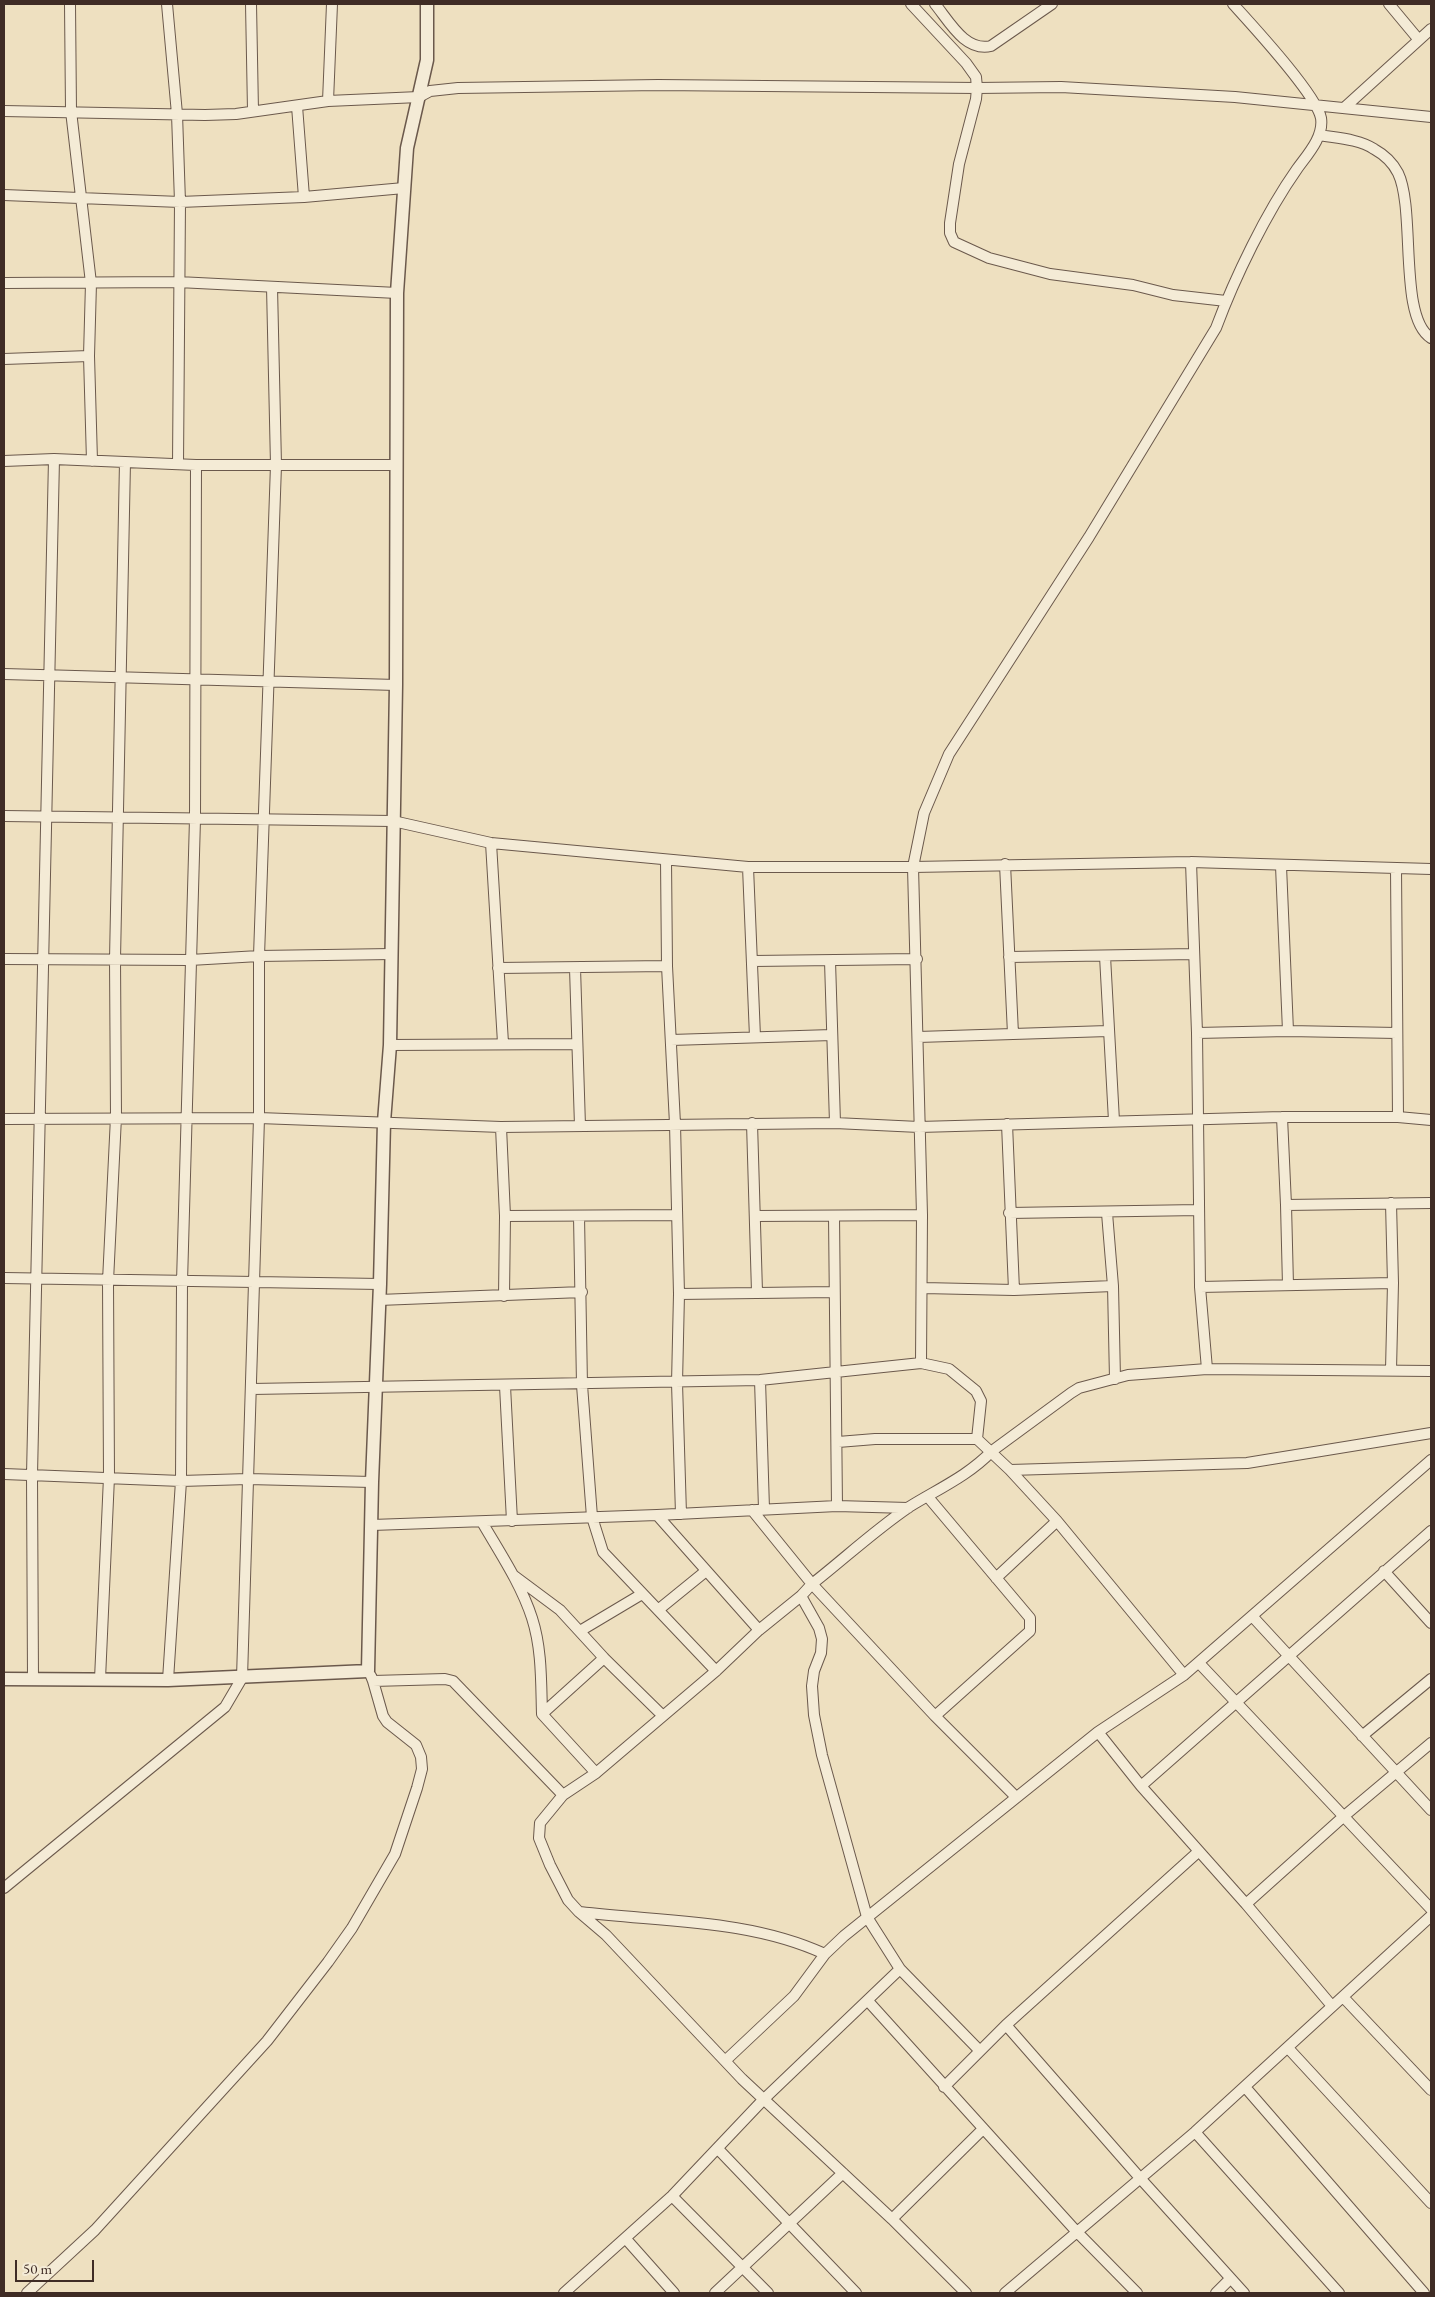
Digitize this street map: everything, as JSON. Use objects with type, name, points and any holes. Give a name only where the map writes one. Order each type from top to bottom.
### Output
[{"type":"street","points":[[70,4],[71,111],[83,199],[91,283],[89,356],[92,461]]},
{"type":"street","points":[[167,4],[177,114],[180,202],[178,464]]},
{"type":"street","points":[[251,4],[253,112]]},
{"type":"street","points":[[328,102],[332,4]]},
{"type":"street","points":[[27,2293],[95,2230],[267,2041],[333,1955],[352,1928],[396,1854],[422,1769],[421,1757],[416,1745],[387,1722],[383,1716],[371,1676],[372,1482],[384,1122],[390,1045],[392,954],[396,685],[397,293],[407,148],[427,60],[427,4]]},
{"type":"street","points":[[911,4],[972,70],[976,77],[977,88],[959,164],[950,223],[950,234],[954,242],[989,258],[1050,274],[1133,285],[1173,295],[1226,301]]},
{"type":"street","points":[[934,4],[965,40],[975,46],[983,47],[991,46],[1052,4]]},
{"type":"street","points":[[921,1363],[922,1215],[913,867],[924,813],[949,754],[1089,537],[1216,328],[1226,301],[1283,190],[1319,135],[1320,118],[1315,106],[1303,88],[1232,4]]},
{"type":"street","points":[[1388,4],[1419,40]]},
{"type":"street","points":[[1344,108],[1431,30]]},
{"type":"street","points":[[4,111],[205,115],[253,112],[328,102],[419,96],[430,91],[484,86],[667,85],[1060,87],[1107,89],[1235,97],[1431,118]]},
{"type":"street","points":[[297,106],[304,197]]},
{"type":"street","points":[[1319,135],[1363,143],[1374,148],[1394,166],[1399,175],[1406,208],[1412,295],[1419,326],[1431,338]]},
{"type":"street","points":[[4,195],[180,202],[304,197],[404,188]]},
{"type":"street","points":[[4,283],[178,282],[397,293]]},
{"type":"street","points":[[4,1888],[226,1707],[242,1678],[259,1118],[259,956],[270,682],[276,465],[272,288]]},
{"type":"street","points":[[4,359],[89,356]]},
{"type":"street","points":[[4,460],[54,459],[196,465],[396,465]]},
{"type":"street","points":[[32,1679],[32,1475],[54,459]]},
{"type":"street","points":[[100,1678],[109,1477],[108,1281],[116,1118],[115,959],[125,462]]},
{"type":"street","points":[[168,1680],[181,1481],[182,1282],[195,819],[196,465]]},
{"type":"street","points":[[4,674],[396,685]]},
{"type":"street","points":[[4,816],[119,819],[393,820],[491,843],[748,867],[913,867],[1191,862],[1431,869]]},
{"type":"street","points":[[491,843],[503,1044]]},
{"type":"street","points":[[666,860],[667,966],[675,1124],[679,1294],[677,1383],[682,1514]]},
{"type":"street","points":[[1191,862],[1197,1033],[1200,1287],[1208,1369]]},
{"type":"street","points":[[1004,864],[1013,1034]]},
{"type":"street","points":[[1281,866],[1288,1031]]},
{"type":"street","points":[[748,867],[755,1038]]},
{"type":"street","points":[[1396,869],[1398,1117]]},
{"type":"street","points":[[4,959],[190,960],[259,956],[392,954]]},
{"type":"street","points":[[1008,957],[1194,954]]},
{"type":"street","points":[[1105,956],[1114,1121]]},
{"type":"street","points":[[752,961],[916,959]]},
{"type":"street","points":[[830,961],[835,1123]]},
{"type":"street","points":[[498,968],[667,966]]},
{"type":"street","points":[[575,968],[580,1126]]},
{"type":"street","points":[[918,1037],[1108,1031]]},
{"type":"street","points":[[1197,1033],[1288,1031],[1397,1033]]},
{"type":"street","points":[[671,1040],[832,1035]]},
{"type":"street","points":[[390,1045],[577,1044]]},
{"type":"street","points":[[4,1119],[116,1118],[188,1120],[259,1118],[501,1128],[835,1123],[919,1127],[1282,1117],[1398,1117],[1431,1120]]},
{"type":"street","points":[[1282,1117],[1288,1285]]},
{"type":"street","points":[[752,1124],[757,1292]]},
{"type":"street","points":[[1007,1124],[1009,1213],[1014,1290]]},
{"type":"street","points":[[501,1128],[505,1216],[504,1296]]},
{"type":"street","points":[[1391,1203],[1393,1283],[1392,1370]]},
{"type":"street","points":[[1286,1205],[1431,1203]]},
{"type":"street","points":[[1009,1213],[1106,1213],[1199,1210]]},
{"type":"street","points":[[1106,1213],[1113,1286],[1116,1379]]},
{"type":"street","points":[[505,1216],[676,1215]]},
{"type":"street","points":[[755,1216],[922,1215]]},
{"type":"street","points":[[579,1216],[582,1292],[582,1384],[592,1517],[603,1552],[716,1671]]},
{"type":"street","points":[[834,1216],[835,1371],[838,1442],[837,1506]]},
{"type":"street","points":[[4,1278],[380,1284]]},
{"type":"street","points":[[1200,1287],[1393,1283]]},
{"type":"street","points":[[923,1288],[1014,1290],[1113,1286]]},
{"type":"street","points":[[379,1300],[582,1292]]},
{"type":"street","points":[[679,1294],[834,1292]]},
{"type":"street","points":[[252,1389],[677,1383],[760,1380],[835,1371],[862,1371],[921,1363],[949,1369],[976,1391],[981,1401],[978,1439]]},
{"type":"street","points":[[966,2293],[892,2219],[764,2100],[606,1935],[568,1900],[539,1838],[540,1823],[564,1795],[596,1773],[716,1671],[759,1630],[801,1596],[812,1584],[908,1508],[979,1464],[992,1451],[1071,1393],[1128,1375],[1208,1369],[1431,1371]]},
{"type":"street","points":[[760,1380],[764,1509]]},
{"type":"street","points":[[505,1386],[512,1521]]},
{"type":"street","points":[[1010,1470],[1247,1463],[1431,1434]]},
{"type":"street","points":[[838,1442],[875,1439],[978,1439],[992,1451],[1057,1521],[1184,1676]]},
{"type":"street","points":[[725,2060],[794,1996],[825,1954],[844,1936],[1098,1732],[1184,1676],[1431,1460]]},
{"type":"street","points":[[4,1474],[181,1481],[248,1479],[372,1482]]},
{"type":"street","points":[[928,1497],[1030,1618],[1030,1631],[935,1716]]},
{"type":"street","points":[[372,1525],[512,1521],[837,1506],[908,1508]]},
{"type":"street","points":[[752,1510],[812,1584],[935,1716],[1016,1797]]},
{"type":"street","points":[[657,1515],[759,1630]]},
{"type":"street","points":[[996,1578],[1057,1521]]},
{"type":"street","points":[[482,1522],[512,1574],[532,1618],[541,1663],[542,1714],[596,1773]]},
{"type":"street","points":[[1141,1786],[1431,1531]]},
{"type":"street","points":[[658,1610],[706,1571]]},
{"type":"street","points":[[1384,1571],[1431,1623]]},
{"type":"street","points":[[512,1574],[560,1610],[604,1658],[663,1716]]},
{"type":"street","points":[[580,1631],[642,1594]]},
{"type":"street","points":[[801,1596],[819,1628],[822,1639],[821,1653],[814,1671],[812,1686],[814,1715],[822,1755],[867,1917],[900,1969],[980,2050]]},
{"type":"street","points":[[1252,1616],[1288,1658],[1431,1810]]},
{"type":"street","points":[[542,1714],[604,1658]]},
{"type":"street","points":[[1198,1663],[1431,1909]]},
{"type":"street","points":[[4,1679],[100,1678],[168,1680],[371,1676],[445,1679],[453,1681],[564,1795]]},
{"type":"street","points":[[1362,1736],[1431,1678]]},
{"type":"street","points":[[1098,1732],[1141,1786],[1246,1904],[1332,2006]]},
{"type":"street","points":[[1246,1904],[1343,1817],[1397,1774],[1431,1743]]},
{"type":"street","points":[[944,2087],[1006,2025],[1198,1852]]},
{"type":"street","points":[[579,1912],[642,1919],[717,1924],[755,1930],[800,1943],[825,1954]]},
{"type":"street","points":[[1005,2293],[1195,2132],[1431,1916]]},
{"type":"street","points":[[564,2293],[672,2196],[764,2100],[868,2002],[900,1969]]},
{"type":"street","points":[[1343,1997],[1431,2090]]},
{"type":"street","points":[[868,2002],[1076,2231],[1137,2293]]},
{"type":"street","points":[[1006,2025],[1244,2293]]},
{"type":"street","points":[[1288,2048],[1431,2203]]},
{"type":"street","points":[[1245,2087],[1424,2293]]},
{"type":"street","points":[[892,2219],[983,2129]]},
{"type":"street","points":[[1195,2132],[1339,2293]]},
{"type":"street","points":[[718,2149],[856,2293]]},
{"type":"street","points":[[715,2293],[791,2224],[843,2173]]},
{"type":"street","points":[[672,2196],[768,2293]]},
{"type":"street","points":[[626,2239],[674,2293]]},
{"type":"street","points":[[1216,2293],[1230,2279]]}]
